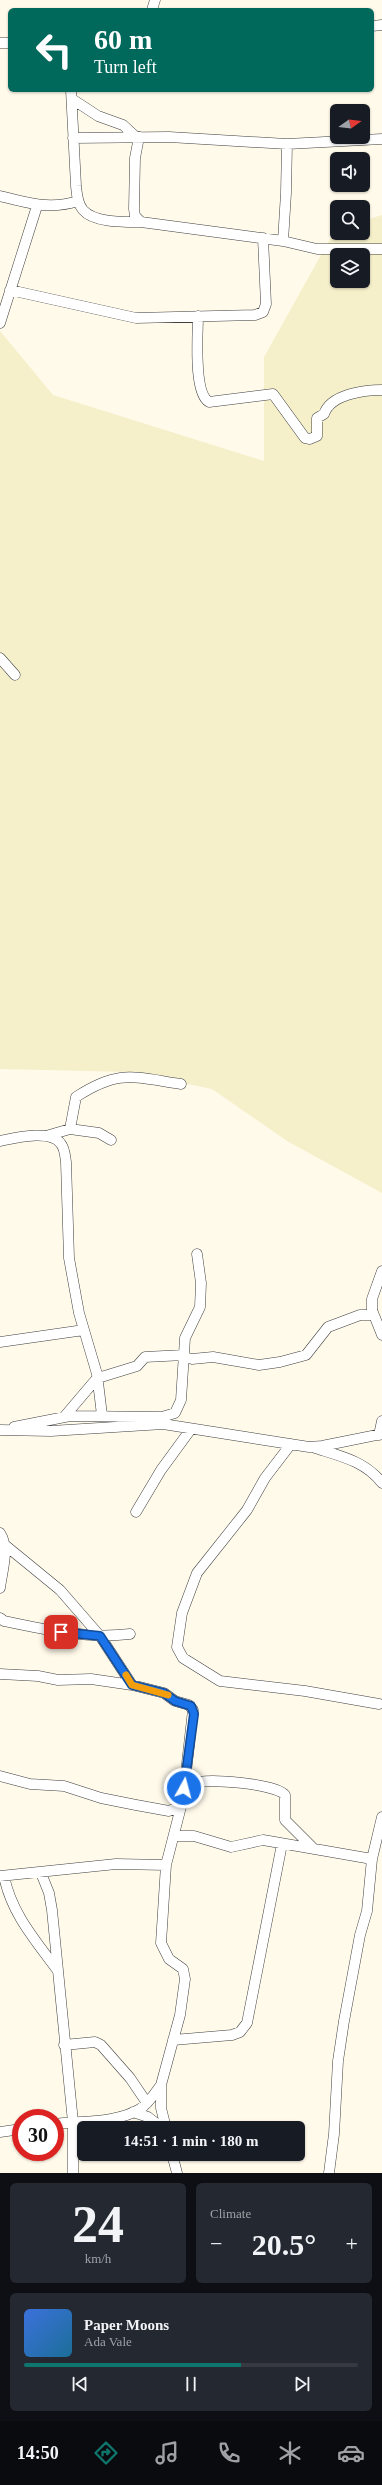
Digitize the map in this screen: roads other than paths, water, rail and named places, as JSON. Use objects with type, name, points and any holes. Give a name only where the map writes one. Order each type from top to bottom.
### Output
[{"type":"street","points":[[71,94],[98,116],[123,124],[138,137]]},
{"type":"street","points":[[71,94],[78,201],[82,210],[96,217],[263,238],[329,250],[382,249]]},
{"type":"street","points":[[138,137],[135,158],[134,210],[135,216],[141,222]]},
{"type":"street","points":[[73,138],[190,138],[287,144],[382,139]]},
{"type":"street","points":[[283,241],[287,144]]},
{"type":"street","points":[[0,196],[37,206],[65,205],[78,201]]},
{"type":"street","points":[[0,323],[37,206]]},
{"type":"street","points":[[10,290],[136,318],[245,316],[263,312],[267,287],[263,238]]},
{"type":"street","points":[[198,316],[197,360],[203,396],[209,402],[273,394],[305,438],[310,439],[317,436],[317,418],[324,414],[327,407],[331,404],[350,394],[382,390]]},
{"type":"street","points":[[0,658],[15,675]]},
{"type":"street","points":[[70,1129],[76,1097],[112,1078],[125,1076],[181,1084]]},
{"type":"street","points":[[46,1136],[70,1129],[99,1133],[111,1140]]},
{"type":"street","points":[[0,1141],[39,1135],[46,1136],[60,1142],[65,1156],[69,1258],[79,1313],[98,1378],[102,1415]]},
{"type":"street","points":[[1,1430],[64,1417],[102,1415],[162,1417],[175,1413],[181,1400],[185,1338],[200,1307],[201,1283],[197,1254]]},
{"type":"street","points":[[382,1272],[372,1300],[372,1310],[382,1334]]},
{"type":"street","points":[[64,1417],[98,1378],[137,1366],[145,1356],[184,1356],[192,1359],[213,1357],[259,1365],[280,1362],[306,1355],[328,1327],[360,1315],[374,1315]]},
{"type":"street","points":[[0,1342],[84,1330]]},
{"type":"street","points":[[309,1447],[322,1446],[381,1434],[382,1421]]},
{"type":"street","points":[[1,1430],[51,1431],[163,1424],[309,1447],[356,1462],[369,1469],[382,1483]]},
{"type":"street","points":[[136,1512],[160,1470],[191,1429]]},
{"type":"street","points":[[291,1444],[265,1478],[247,1510],[197,1573],[182,1613],[177,1647],[183,1658],[220,1681],[305,1691],[379,1704]]},
{"type":"street","points":[[0,1533],[5,1545],[60,1590],[100,1636],[132,1685]]},
{"type":"street","points":[[0,1588],[5,1545]]},
{"type":"street","points":[[0,1618],[4,1621],[28,1626],[100,1636],[130,1634]]},
{"type":"street","points":[[0,1674],[38,1676],[64,1680],[91,1679],[132,1685],[164,1693],[175,1701],[189,1705],[193,1710],[183,1799],[178,1807],[169,1811],[118,1802],[64,1786],[30,1784],[0,1776]]},
{"type":"street","points":[[164,2121],[161,2108],[161,2085],[180,2015],[185,1978],[183,1970],[169,1959],[161,1943],[166,1865],[175,1836],[186,1787],[196,1782],[237,1783],[278,1790],[285,1795],[285,1820],[314,1849]]},
{"type":"street","points":[[329,2173],[334,2134],[338,2061],[360,1935],[367,1912],[372,1861],[382,1817]]},
{"type":"street","points":[[175,1836],[194,1836],[231,1847],[263,1840],[372,1861],[382,1866]]},
{"type":"street","points":[[172,2040],[232,2035],[240,2032],[247,2023],[282,1844]]},
{"type":"street","points":[[58,1971],[23,1922],[2,1876],[116,1864],[166,1865]]},
{"type":"street","points":[[41,1873],[49,1893],[52,1910],[64,2045],[73,2122],[73,2173]]},
{"type":"street","points":[[64,2045],[96,2042],[101,2045],[125,2072],[146,2104]]},
{"type":"street","points":[[64,2123],[133,2112],[146,2104],[161,2085]]},
{"type":"street","points":[[133,2112],[148,2117],[153,2121]]},
{"type":"street","points":[[0,2132],[12,2130]]},
{"type":"street","points":[[174,2161],[177,2173]]}]
